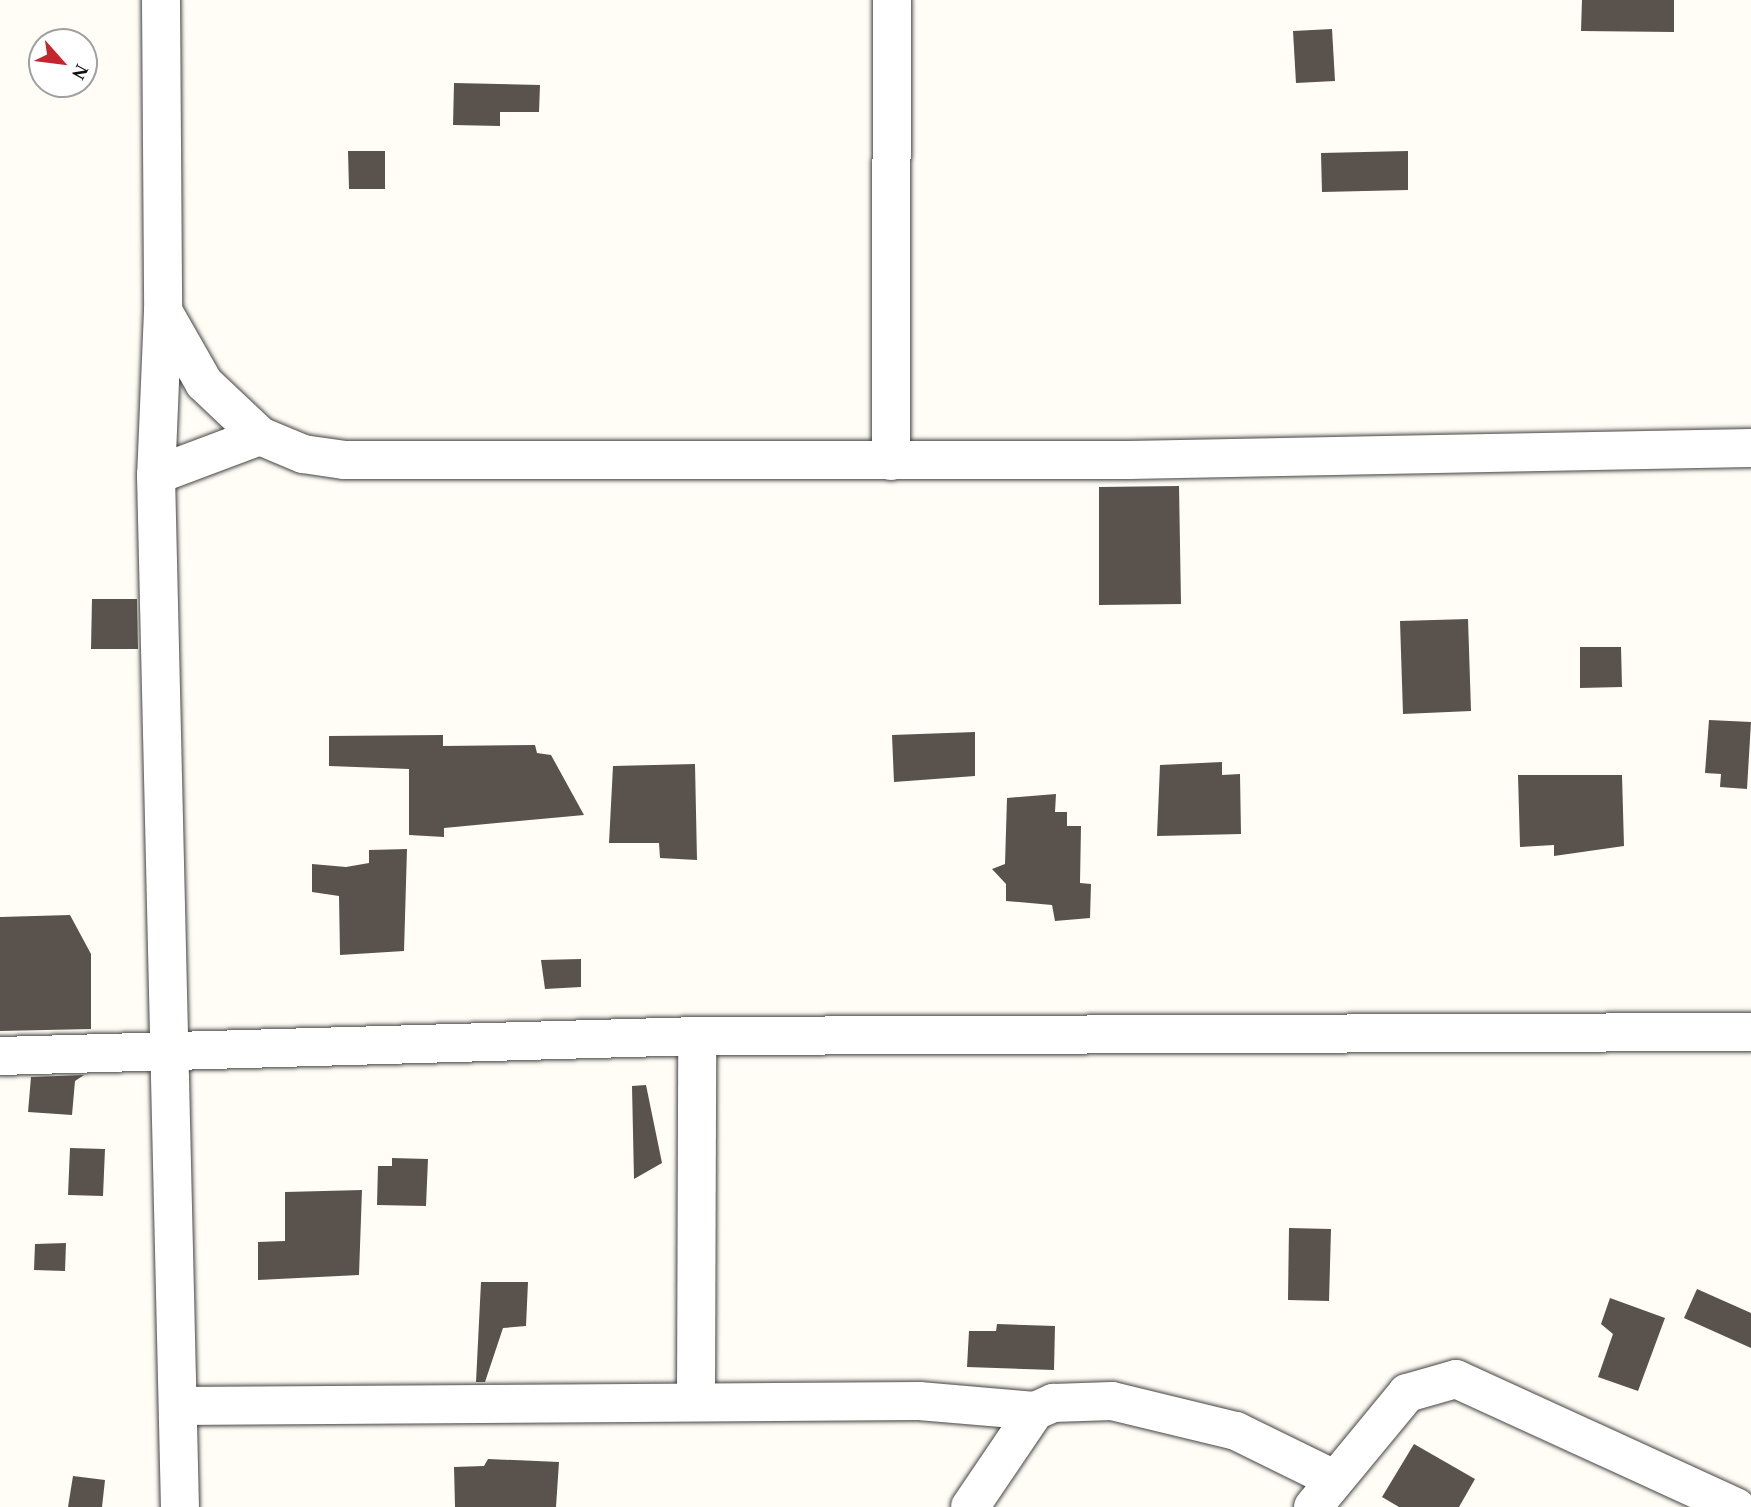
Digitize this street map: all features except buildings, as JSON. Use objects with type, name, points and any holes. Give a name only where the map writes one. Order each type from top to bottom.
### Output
[{"type":"street","points":[[161,0],[163,311],[156,475],[173,1052],[180,1507]]},
{"type":"street","points":[[891,461],[892,0]]},
{"type":"street","points":[[163,311],[204,383],[260,436],[303,454],[344,460],[891,461],[1751,448]]},
{"type":"street","points":[[156,475],[260,436]]},
{"type":"street","points":[[0,1056],[698,1036],[1751,1032]]},
{"type":"street","points":[[696,1399],[698,1036]]},
{"type":"street","points":[[179,1406],[696,1399],[919,1401],[1035,1411],[1053,1403],[1112,1401],[1236,1431],[1322,1492],[1407,1394],[1431,1381],[1456,1379],[1736,1507]]},
{"type":"street","points":[[970,1507],[1035,1411]]}]
